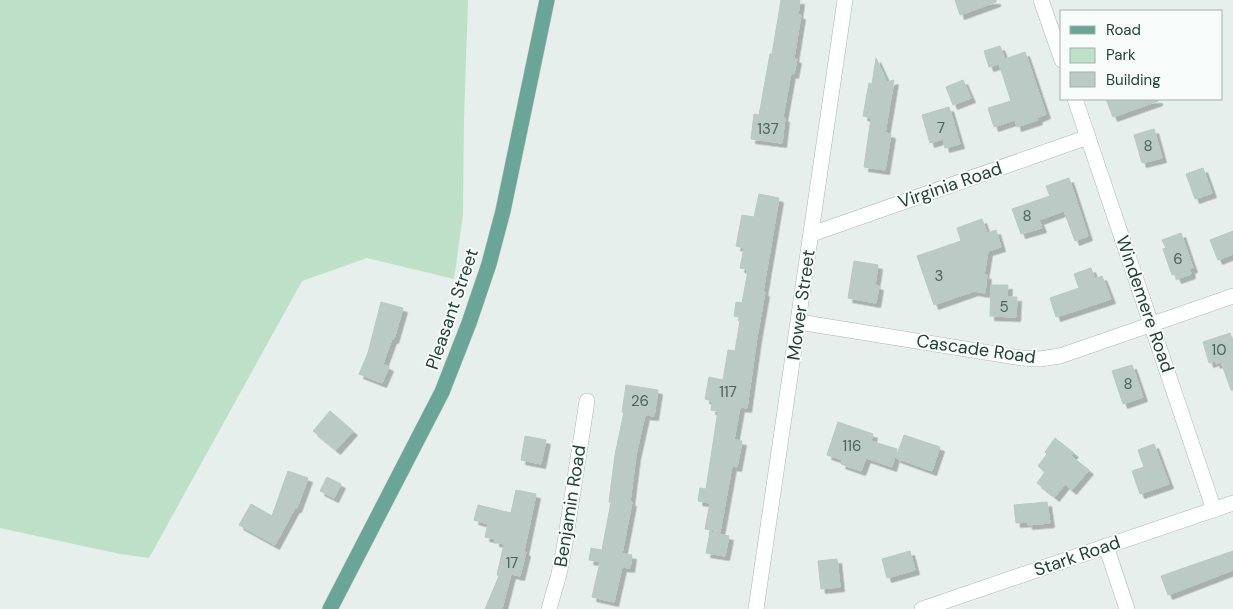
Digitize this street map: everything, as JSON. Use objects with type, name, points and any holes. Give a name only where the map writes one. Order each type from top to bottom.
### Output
[{"type":"main road","name":"Pleasant Street","points":[[330,609],[442,392],[471,317],[489,264],[503,211],[547,0]]},
{"type":"street","name":"Mower Street","points":[[756,609],[845,0]]},
{"type":"street","points":[[1041,0],[1060,54]]},
{"type":"street","name":"Windemere Road","points":[[1075,100],[1214,510]]},
{"type":"street","name":"Virginia Road","points":[[812,234],[1088,136]]},
{"type":"street","name":"Cascade Road","points":[[799,322],[1021,358],[1040,359],[1060,356],[1233,296]]},
{"type":"street","name":"Benjamin Road","points":[[549,609],[564,549],[587,401]]},
{"type":"street","name":"Stark Road","points":[[922,609],[1233,503]]},
{"type":"street","points":[[1106,546],[1127,609]]},
{"type":"green space","points":[[0,0],[468,0],[463,215],[454,279],[367,258],[302,281],[149,558],[120,554],[0,528]]},
{"type":"building","points":[[781,0],[800,0],[798,15],[801,15],[794,58],[797,59],[794,74],[791,73],[783,117],[785,118],[782,143],[751,139],[754,114],[759,115]]},
{"type":"building","points":[[955,0],[996,0],[996,2],[960,15]]},
{"type":"building","points":[[1000,46],[1005,59],[1025,52],[1046,114],[1037,118],[1038,120],[1017,127],[1015,120],[994,127],[988,108],[1011,101],[999,64],[989,67],[984,51]]},
{"type":"building","points":[[876,58],[887,82],[894,80],[885,133],[891,134],[885,170],[864,167],[871,118],[863,116],[869,83],[872,84]]},
{"type":"building","points":[[963,80],[971,98],[953,105],[946,87]]},
{"type":"building","points":[[1106,100],[1158,100],[1158,101],[1113,117]]},
{"type":"building","points":[[949,107],[960,144],[945,148],[943,139],[930,143],[922,115]]},
{"type":"building","points":[[1154,129],[1162,158],[1142,163],[1134,135]]},
{"type":"building","points":[[1203,168],[1212,193],[1195,199],[1186,174]]},
{"type":"building","points":[[1069,178],[1088,236],[1075,241],[1064,211],[1039,220],[1042,228],[1021,234],[1012,209],[1050,196],[1046,186]]},
{"type":"building","points":[[759,194],[779,198],[763,292],[765,292],[747,408],[740,407],[734,440],[742,441],[737,467],[732,466],[720,532],[705,529],[710,503],[698,501],[700,488],[706,489],[718,411],[711,410],[712,401],[705,399],[709,377],[723,380],[728,350],[735,351],[740,321],[739,317],[734,316],[736,302],[742,303],[747,276],[747,269],[740,268],[744,248],[736,246],[742,215],[754,217]]},
{"type":"building","points":[[982,219],[987,233],[996,230],[1001,247],[988,251],[984,275],[987,275],[985,293],[974,291],[934,305],[917,256],[961,241],[957,228]]},
{"type":"building","points":[[1233,231],[1233,254],[1218,260],[1210,240]]},
{"type":"building","points":[[1181,233],[1193,268],[1190,269],[1191,274],[1177,279],[1175,274],[1172,275],[1163,249],[1166,248],[1162,240]]},
{"type":"building","points":[[854,261],[878,265],[875,285],[879,286],[876,303],[848,298]]},
{"type":"building","points":[[1091,268],[1095,279],[1102,276],[1111,299],[1056,317],[1050,298],[1079,288],[1074,274]]},
{"type":"building","points":[[991,285],[1008,285],[1007,297],[1017,297],[1016,317],[990,316]]},
{"type":"building","points":[[381,302],[403,308],[394,339],[392,339],[383,364],[389,367],[382,383],[359,374],[368,353]]},
{"type":"building","points":[[1230,333],[1233,342],[1233,390],[1231,390],[1221,362],[1216,364],[1215,361],[1209,363],[1203,342]]},
{"type":"building","points":[[1132,365],[1143,397],[1123,404],[1112,371]]},
{"type":"building","points":[[626,385],[658,390],[654,416],[645,415],[636,455],[630,502],[632,502],[622,554],[632,555],[630,568],[622,567],[614,602],[592,597],[600,562],[589,560],[591,548],[602,550],[611,502],[609,502],[615,455],[624,412],[622,412]]},
{"type":"building","points":[[330,411],[353,431],[336,450],[313,431]]},
{"type":"building","points":[[838,422],[873,434],[871,441],[897,449],[892,467],[866,458],[861,471],[841,464],[843,460],[827,455]]},
{"type":"building","points":[[904,435],[940,447],[932,471],[896,458]]},
{"type":"building","points":[[525,436],[546,440],[541,464],[521,460]]},
{"type":"building","points":[[1055,438],[1074,453],[1071,456],[1089,470],[1072,490],[1065,484],[1055,497],[1037,483],[1045,472],[1038,466]]},
{"type":"building","points":[[1154,444],[1169,484],[1140,494],[1132,471],[1144,467],[1138,450]]},
{"type":"building","points":[[288,471],[308,478],[297,508],[295,508],[275,545],[239,525],[251,504],[272,516]]},
{"type":"building","points":[[327,477],[341,484],[334,498],[320,491]]},
{"type":"building","points":[[516,490],[536,494],[520,576],[511,574],[502,609],[485,609],[499,576],[497,575],[504,544],[495,542],[495,539],[485,537],[488,524],[474,520],[478,505],[511,513]]},
{"type":"building","points":[[1047,502],[1050,523],[1028,525],[1028,522],[1016,523],[1014,505]]},
{"type":"building","points":[[710,532],[729,536],[725,556],[706,553]]},
{"type":"building","points":[[910,551],[915,570],[887,578],[882,559]]},
{"type":"building","points":[[1233,551],[1233,570],[1168,595],[1161,576]]},
{"type":"building","points":[[837,559],[840,587],[821,589],[818,561]]}]
